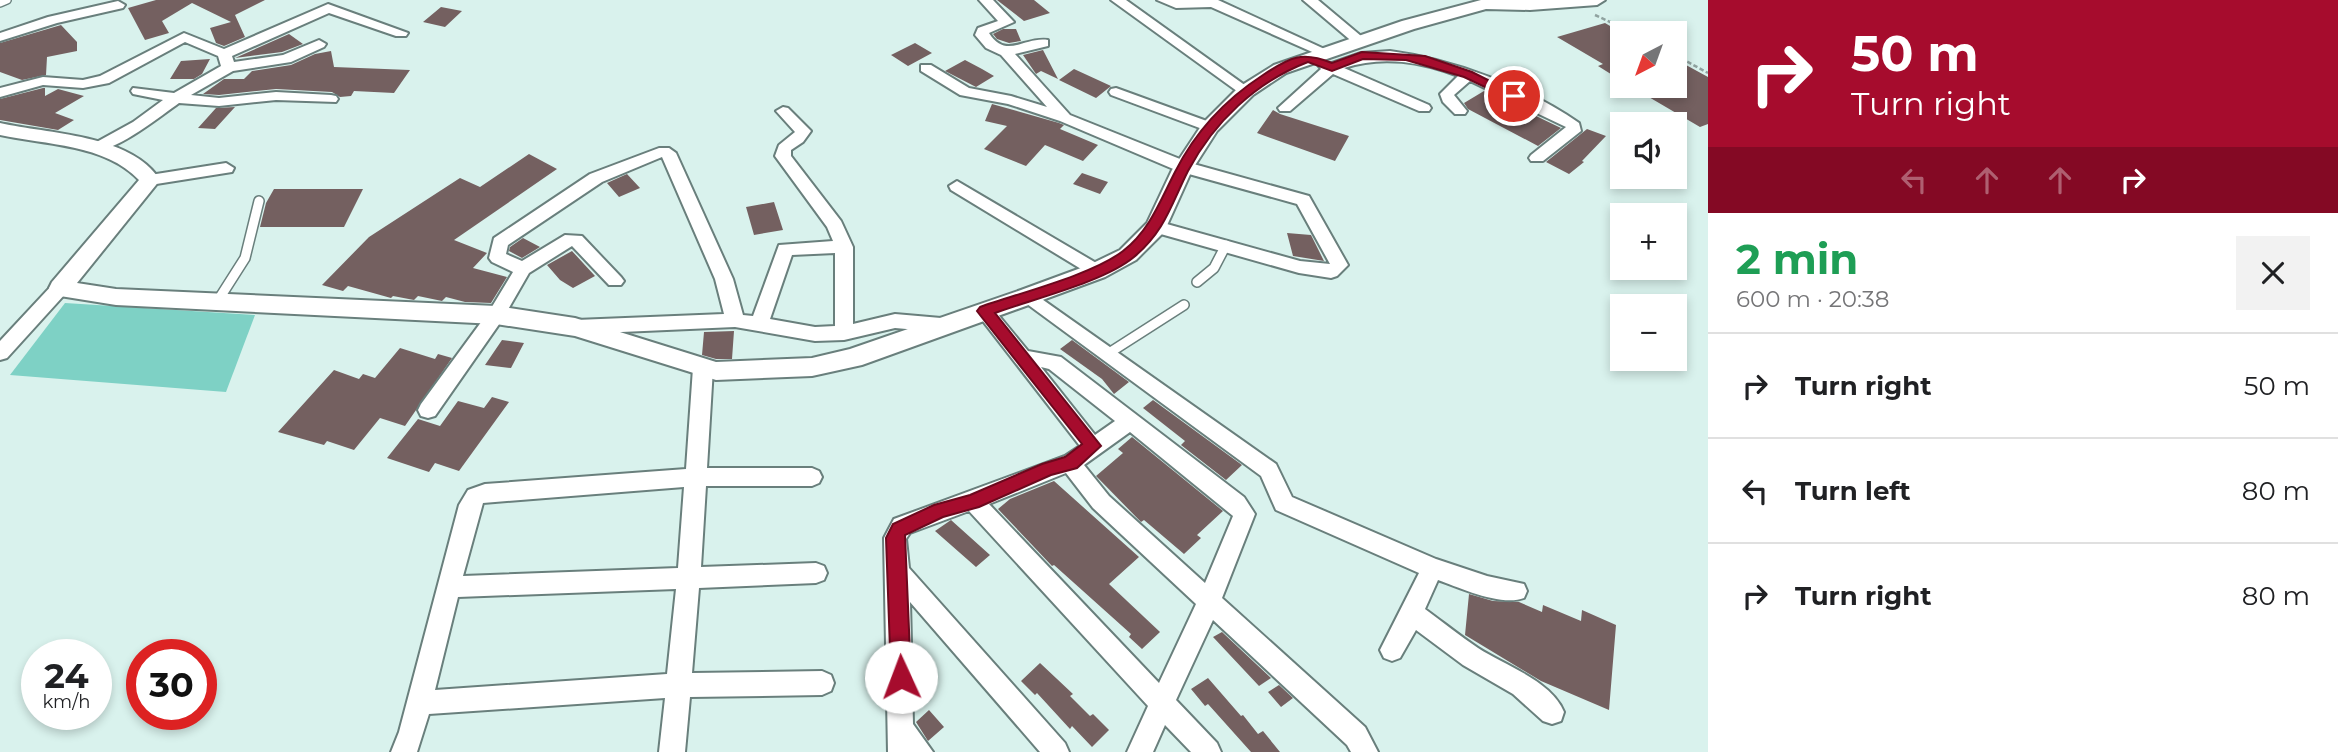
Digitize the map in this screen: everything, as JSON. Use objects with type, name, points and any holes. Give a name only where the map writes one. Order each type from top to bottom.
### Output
[{"type":"street","points":[[53,20],[78,0]]},
{"type":"street","points":[[986,0],[1007,22],[983,31],[982,35],[991,45],[1006,52],[1065,118]]},
{"type":"street","points":[[1118,0],[1246,91]]},
{"type":"street","points":[[1164,0],[1176,4],[1213,3],[1424,108]]},
{"type":"street","points":[[1310,0],[1360,41]]},
{"type":"street","points":[[1285,108],[1321,59],[1360,41],[1481,2],[1571,3],[1597,0]]},
{"type":"street","points":[[0,37],[53,20],[118,5]]},
{"type":"street","points":[[222,56],[328,8],[401,33]]},
{"type":"street","points":[[98,148],[138,125],[176,98],[257,25]]},
{"type":"street","points":[[0,93],[43,81],[83,83],[104,80],[184,37],[222,56],[286,59],[319,44]]},
{"type":"street","points":[[1006,52],[1042,43]]},
{"type":"street","points":[[60,288],[116,297],[495,315],[575,327],[716,371],[812,367],[853,358],[1029,296],[1097,271],[1128,255],[1156,227],[1184,167],[1210,127],[1246,91],[1280,69],[1321,59],[1406,57],[1421,59],[1468,75],[1561,117],[1574,126],[1573,131],[1537,158]]},
{"type":"street","points":[[926,68],[965,92],[1011,100],[1065,118],[1184,167],[1303,200],[1339,265],[1331,272],[1299,267],[1156,227]]},
{"type":"street","points":[[1460,111],[1448,99],[1447,94],[1468,75]]},
{"type":"street","points":[[138,91],[219,102],[276,96],[331,99]]},
{"type":"street","points":[[1116,92],[1210,127]]},
{"type":"street","points":[[783,111],[803,131],[798,139],[785,148],[782,156],[835,225],[844,247],[844,333]]},
{"type":"street","points":[[0,129],[98,148],[141,169],[150,180]]},
{"type":"street","points":[[523,269],[498,258],[496,254],[500,242],[596,178],[666,151],[724,279],[735,320]]},
{"type":"street","points":[[0,353],[60,288],[150,180],[226,168]]},
{"type":"street","points":[[957,186],[1097,271]]},
{"type":"street","points":[[428,410],[495,315],[523,269],[568,239],[573,239],[615,281]]},
{"type":"street","points":[[760,323],[785,249],[844,247]]},
{"type":"street","points":[[1029,296],[1269,470],[1284,503],[1432,568],[1487,586],[1516,591]]},
{"type":"street","points":[[985,311],[1093,446]]},
{"type":"street","points":[[575,327],[735,320],[814,334],[844,333],[895,321],[941,326]]},
{"type":"street","points":[[1025,358],[1054,362],[1244,514],[1210,600],[1140,752]]},
{"type":"street","points":[[673,752],[689,576],[703,368]]},
{"type":"street","points":[[920,752],[902,741],[895,538],[902,526],[940,510],[973,501],[1048,469],[1070,463],[1129,422]]},
{"type":"street","points":[[1070,463],[1101,502],[1356,736],[1365,752]]},
{"type":"street","points":[[404,752],[412,732],[451,587],[470,505],[480,494],[695,477],[812,477]]},
{"type":"street","points":[[973,501],[1208,752]]},
{"type":"street","points":[[1392,650],[1432,568]]},
{"type":"street","points":[[898,572],[1012,698],[1056,752]]},
{"type":"street","points":[[451,587],[816,573]]},
{"type":"street","points":[[1412,612],[1471,657],[1522,686],[1552,712]]},
{"type":"street","points":[[418,704],[677,685],[822,683]]},
{"type":"lane","points":[[0,3],[7,0]]},
{"type":"lane","points":[[217,302],[245,258],[259,201]]},
{"type":"lane","points":[[1197,282],[1214,268],[1227,245]]},
{"type":"lane","points":[[1109,353],[1184,305]]},
{"type":"path","points":[[1571,3],[1610,22]]},
{"type":"path","points":[[1687,61],[1708,72]]},
{"type":"green space","points":[[65,303],[255,315],[226,392],[10,375]]},
{"type":"building","points":[[156,0],[265,0],[235,15],[245,37],[224,46],[216,43],[210,28],[231,22],[192,3],[162,21],[169,33],[145,40],[128,8]]},
{"type":"building","points":[[997,0],[1034,0],[1050,13],[1024,21]]},
{"type":"building","points":[[441,7],[462,11],[445,27],[423,22]]},
{"type":"building","points":[[1605,23],[1610,26],[1610,74],[1598,66],[1603,64],[1557,37]]},
{"type":"building","points":[[61,25],[77,42],[77,51],[47,57],[46,75],[22,80],[0,72],[0,43]]},
{"type":"building","points":[[1003,29],[1016,29],[1021,41],[1009,43],[997,39],[993,34]]},
{"type":"building","points":[[289,34],[303,44],[282,52],[235,58]]},
{"type":"building","points":[[915,43],[932,53],[908,66],[891,55]]},
{"type":"building","points":[[1043,50],[1058,79],[1041,71],[1036,74],[1023,55]]},
{"type":"building","points":[[331,51],[334,67],[410,70],[394,93],[354,91],[351,96],[340,97],[332,92],[276,89],[203,94],[224,79],[244,79],[252,71],[291,65],[315,54]]},
{"type":"building","points":[[210,59],[202,74],[194,79],[170,79],[181,61]]},
{"type":"building","points":[[965,60],[994,76],[976,87],[945,71]]},
{"type":"building","points":[[1687,66],[1708,77],[1708,124],[1700,127],[1687,119],[1687,112],[1674,112],[1650,98],[1687,98]]},
{"type":"building","points":[[1074,69],[1111,86],[1096,98],[1059,80]]},
{"type":"building","points":[[45,88],[45,96],[58,89],[84,96],[55,113],[74,120],[58,130],[0,120],[0,99]]},
{"type":"building","points":[[1484,91],[1561,128],[1538,146],[1468,109],[1464,103]]},
{"type":"building","points":[[992,104],[1059,123],[1064,125],[1060,129],[1098,145],[1083,161],[1045,145],[1026,166],[984,149],[1007,126],[985,121]]},
{"type":"building","points":[[235,107],[215,129],[198,128],[216,108]]},
{"type":"building","points":[[1273,110],[1349,136],[1335,161],[1257,133]]},
{"type":"building","points":[[1587,129],[1606,136],[1582,161],[1584,162],[1569,174],[1546,162]]},
{"type":"building","points":[[529,154],[557,169],[454,240],[487,253],[473,268],[507,277],[491,303],[465,302],[446,297],[442,301],[418,296],[414,300],[393,296],[391,298],[348,286],[343,291],[322,285],[369,237],[460,178],[480,187]]},
{"type":"building","points":[[1082,173],[1108,182],[1100,194],[1073,184]]},
{"type":"building","points":[[627,174],[640,188],[619,197],[607,183]]},
{"type":"building","points":[[274,189],[363,189],[344,227],[260,227],[266,203]]},
{"type":"building","points":[[774,202],[783,230],[754,235],[746,207]]},
{"type":"building","points":[[1287,233],[1311,235],[1324,261],[1293,256]]},
{"type":"building","points":[[523,238],[540,247],[522,258],[509,251],[510,247]]},
{"type":"building","points":[[572,251],[595,276],[573,288],[560,280],[547,265]]},
{"type":"building","points":[[734,331],[732,359],[716,359],[702,355],[704,332]]},
{"type":"building","points":[[502,340],[524,343],[511,368],[485,365]]},
{"type":"building","points":[[1072,340],[1129,382],[1114,394],[1102,379],[1060,349]]},
{"type":"building","points":[[400,348],[435,359],[438,354],[452,358],[405,426],[380,418],[354,450],[327,441],[324,445],[278,432],[334,370],[359,379],[363,374],[375,378]]},
{"type":"building","points":[[492,397],[509,402],[459,471],[435,463],[429,472],[387,458],[418,419],[440,426],[458,401],[484,408]]},
{"type":"building","points":[[1153,400],[1242,465],[1226,480],[1181,445],[1185,441],[1143,408]]},
{"type":"building","points":[[1132,437],[1223,511],[1197,535],[1201,538],[1184,554],[1144,520],[1141,522],[1096,476],[1123,453],[1118,449]]},
{"type":"building","points":[[1054,481],[1139,557],[1109,584],[1160,632],[1142,649],[1129,637],[1131,634],[1052,566],[998,509],[1010,499]]},
{"type":"building","points":[[951,520],[990,555],[976,567],[935,531]]},
{"type":"building","points":[[1469,594],[1493,601],[1519,602],[1542,612],[1543,605],[1581,621],[1582,610],[1616,625],[1609,710],[1541,681],[1465,635]]},
{"type":"building","points":[[1222,632],[1271,678],[1259,686],[1213,637]]},
{"type":"building","points":[[1040,663],[1073,694],[1070,696],[1090,716],[1093,714],[1109,730],[1092,747],[1072,726],[1070,729],[1037,693],[1035,695],[1021,681]]},
{"type":"building","points":[[1208,678],[1258,734],[1263,731],[1280,752],[1251,752],[1208,704],[1205,706],[1191,689]]},
{"type":"building","points":[[1279,685],[1293,698],[1281,707],[1268,692]]},
{"type":"building","points":[[929,710],[944,727],[928,741],[916,722]]},
{"type":"route","points":[[901,677],[895,538],[899,529],[940,510],[973,501],[1048,469],[1070,463],[1093,446],[985,311],[1097,271],[1128,255],[1156,227],[1182,170],[1210,127],[1246,91],[1280,69],[1308,58],[1332,67],[1362,56],[1406,57],[1421,59],[1468,75],[1514,96]]}]
